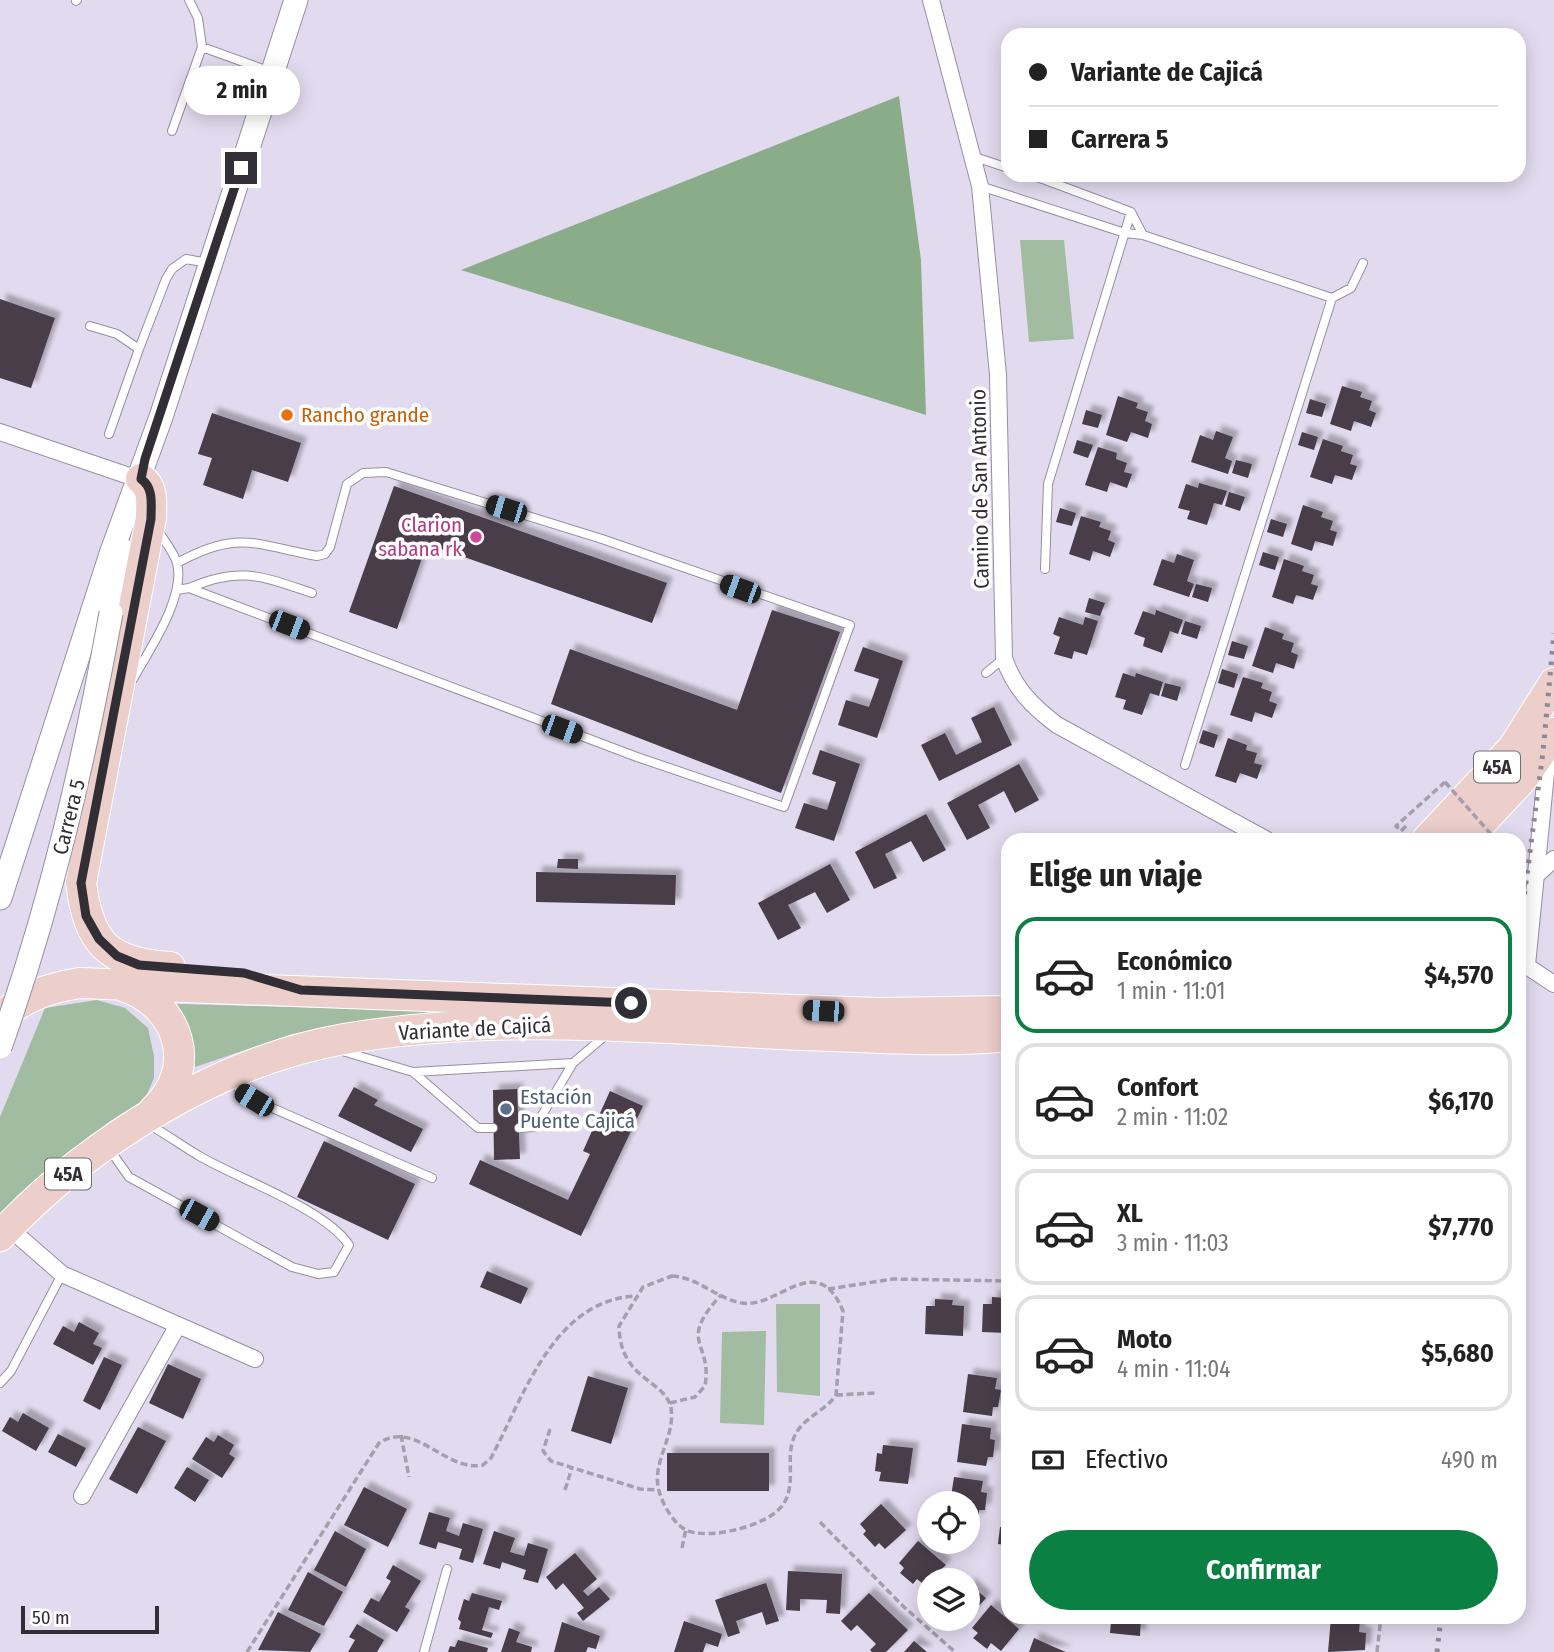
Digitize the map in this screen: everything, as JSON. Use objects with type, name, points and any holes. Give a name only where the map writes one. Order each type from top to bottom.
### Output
[{"type":"highway","points":[[141,472],[151,493],[151,519],[81,883],[86,916],[99,939],[117,956],[139,965],[244,973],[301,990]]},
{"type":"highway","name":"45A","points":[[1434,833],[1513,748],[1554,683]]},
{"type":"highway","name":"45A","points":[[1472,833],[1523,778],[1551,737]]},
{"type":"highway","name":"Variante de Cajicá","points":[[0,1018],[11,1007],[46,989],[80,983],[877,1013],[1001,1011]]},
{"type":"highway","points":[[114,983],[144,992],[166,1013],[178,1041],[178,1071],[174,1081],[166,1099],[143,1120]]},
{"type":"highway","name":"Variante de Cajicá","points":[[4,1231],[106,1145],[143,1120],[229,1074],[319,1045],[418,1029],[476,1024],[918,1038],[1001,1037]]},
{"type":"main road","name":"Carrera 5","points":[[0,898],[273,72],[292,5]]},
{"type":"main road","name":"Carrera 5","points":[[0,1047],[56,870],[87,743],[141,472]]},
{"type":"street","name":"Camino de San Antonio","points":[[931,0],[946,29],[980,186],[998,375],[1004,658],[1019,690],[1033,707],[1057,725],[1254,833]]},
{"type":"street","points":[[0,432],[141,472]]},
{"type":"street","points":[[1526,938],[1551,737]]},
{"type":"street","points":[[1533,878],[1554,859]]},
{"type":"street","points":[[1526,965],[1554,984]]},
{"type":"street","points":[[4,1231],[62,1274],[255,1359]]},
{"type":"street","points":[[82,1496],[178,1325]]},
{"type":"lane","points":[[172,131],[202,47],[198,18],[188,0]]},
{"type":"lane","points":[[202,47],[273,72]]},
{"type":"lane","points":[[975,157],[1001,166]]},
{"type":"lane","points":[[1051,182],[1131,212],[1143,235]]},
{"type":"lane","points":[[980,186],[1125,233],[1143,235],[1332,298]]},
{"type":"lane","points":[[1045,569],[1048,484],[1131,212]]},
{"type":"lane","points":[[109,434],[139,349],[172,269],[186,259],[208,263]]},
{"type":"lane","points":[[1185,765],[1332,298],[1351,288],[1363,264]]},
{"type":"lane","points":[[90,326],[117,334],[139,349]]},
{"type":"lane","points":[[177,563],[212,546],[240,541],[266,542],[317,556],[325,554],[330,547],[347,484],[363,472],[386,472],[602,539],[850,625],[784,807],[637,757],[189,588]]},
{"type":"lane","points":[[111,718],[163,625],[177,590],[177,563],[151,519]]},
{"type":"lane","points":[[177,590],[189,588],[218,575],[237,574],[267,578],[312,593]]},
{"type":"lane","points":[[986,673],[1004,658]]},
{"type":"lane","points":[[519,1128],[535,1127],[573,1063],[615,1027]]},
{"type":"lane","points":[[319,1045],[413,1072],[573,1063]]},
{"type":"lane","points":[[413,1072],[478,1128],[493,1128]]},
{"type":"lane","points":[[229,1074],[241,1092],[254,1100],[432,1178]]},
{"type":"lane","points":[[106,1145],[129,1177],[292,1267],[318,1274],[334,1272],[349,1245],[340,1232],[319,1218],[200,1157],[143,1120]]},
{"type":"lane","points":[[0,1383],[11,1371],[62,1274]]},
{"type":"lane","points":[[424,1652],[447,1569]]},
{"type":"path","points":[[1445,782],[1490,833]]},
{"type":"path","points":[[828,1289],[838,1299],[843,1311],[836,1395],[830,1404],[808,1417],[793,1440],[791,1483],[784,1503],[776,1512],[751,1526],[717,1533],[686,1529],[671,1516],[658,1490],[661,1454],[672,1422],[670,1403],[664,1394],[633,1370],[619,1337],[619,1326],[643,1287],[672,1276],[684,1276],[721,1295],[753,1304],[803,1282],[828,1289],[893,1279],[1001,1281]]},
{"type":"path","points":[[670,1403],[695,1397],[705,1386],[706,1365],[697,1338],[699,1324],[721,1295]]},
{"type":"path","points":[[247,1652],[379,1443],[390,1436],[401,1435],[463,1465],[484,1465],[491,1458],[552,1344],[566,1326],[594,1306],[621,1297],[635,1296]]},
{"type":"path","points":[[836,1395],[875,1393]]},
{"type":"path","points":[[550,1429],[545,1456],[572,1468],[640,1489],[658,1490]]},
{"type":"path","points":[[401,1435],[409,1477]]},
{"type":"path","points":[[565,1490],[572,1468]]},
{"type":"path","points":[[820,1522],[904,1607],[955,1652]]},
{"type":"path","points":[[682,1548],[686,1529]]},
{"type":"path","points":[[1377,1652],[1380,1624]]},
{"type":"green space","points":[[899,96],[921,260],[926,415],[461,270]]},
{"type":"green space","points":[[1020,240],[1064,240],[1074,339],[1029,342]]},
{"type":"green space","points":[[97,1000],[125,1008],[148,1028],[154,1056],[154,1078],[145,1099],[109,1122],[0,1234],[0,1117],[45,1008]]},
{"type":"green space","points":[[177,1004],[443,1011],[292,1034],[195,1067],[189,1031]]},
{"type":"green space","points":[[776,1304],[820,1304],[820,1396],[777,1392]]},
{"type":"green space","points":[[766,1331],[764,1425],[720,1423],[722,1332]]},
{"type":"building","points":[[0,299],[55,318],[31,388],[0,378]]},
{"type":"building","points":[[1342,386],[1362,392],[1360,397],[1372,401],[1369,410],[1376,413],[1371,427],[1354,421],[1351,431],[1330,424]]},
{"type":"building","points":[[1118,396],[1138,403],[1136,408],[1148,412],[1145,421],[1152,424],[1148,438],[1131,432],[1127,442],[1106,435]]},
{"type":"building","points":[[1310,399],[1326,404],[1322,417],[1306,413]]},
{"type":"building","points":[[1086,410],[1102,415],[1098,428],[1082,424]]},
{"type":"building","points":[[212,413],[301,443],[288,482],[252,470],[243,499],[203,485],[212,458],[198,454]]},
{"type":"building","points":[[1216,431],[1233,437],[1225,458],[1232,461],[1228,474],[1191,462],[1200,435],[1213,440]]},
{"type":"building","points":[[1302,432],[1318,437],[1314,450],[1298,445]]},
{"type":"building","points":[[1323,439],[1343,446],[1341,451],[1353,455],[1350,464],[1357,466],[1352,480],[1335,475],[1332,484],[1310,477]]},
{"type":"building","points":[[1077,440],[1093,445],[1088,458],[1073,453]]},
{"type":"building","points":[[1098,447],[1117,453],[1116,459],[1127,463],[1124,472],[1132,474],[1127,488],[1110,482],[1107,492],[1085,485]]},
{"type":"building","points":[[1236,460],[1252,464],[1248,478],[1232,473]]},
{"type":"building","points":[[1199,483],[1227,491],[1222,505],[1214,503],[1207,525],[1187,519],[1190,511],[1178,508],[1186,484],[1198,488]]},
{"type":"building","points":[[394,486],[667,583],[652,623],[427,544],[397,629],[349,612]]},
{"type":"building","points":[[1229,492],[1245,497],[1240,511],[1225,506]]},
{"type":"building","points":[[1303,505],[1323,512],[1321,517],[1333,521],[1330,530],[1337,532],[1333,546],[1315,541],[1312,551],[1291,544]]},
{"type":"building","points":[[1060,508],[1076,513],[1072,526],[1056,522]]},
{"type":"building","points":[[1081,516],[1101,522],[1099,527],[1111,531],[1108,540],[1115,543],[1110,557],[1093,551],[1090,561],[1069,554]]},
{"type":"building","points":[[1271,519],[1287,524],[1283,537],[1267,532]]},
{"type":"building","points":[[1263,552],[1279,557],[1275,570],[1259,565]]},
{"type":"building","points":[[1177,554],[1194,560],[1187,581],[1194,584],[1189,597],[1153,585],[1162,559],[1174,563]]},
{"type":"building","points":[[1284,559],[1304,566],[1302,571],[1314,575],[1311,584],[1318,586],[1313,600],[1296,595],[1293,604],[1272,597]]},
{"type":"building","points":[[1196,584],[1212,588],[1208,602],[1192,597]]},
{"type":"building","points":[[1089,598],[1105,603],[1100,616],[1085,612]]},
{"type":"building","points":[[772,610],[840,632],[781,793],[551,704],[570,649],[737,710]]},
{"type":"building","points":[[1156,610],[1183,620],[1178,634],[1170,631],[1162,653],[1143,646],[1145,638],[1134,634],[1143,611],[1155,615]]},
{"type":"building","points":[[1059,617],[1083,625],[1085,617],[1098,621],[1087,655],[1074,651],[1072,659],[1054,654],[1060,637],[1053,634]]},
{"type":"building","points":[[1185,621],[1201,626],[1197,639],[1181,634]]},
{"type":"building","points":[[1265,627],[1284,634],[1282,639],[1294,643],[1291,652],[1298,655],[1294,669],[1276,663],[1273,673],[1252,666]]},
{"type":"building","points":[[1232,641],[1248,646],[1244,659],[1228,655]]},
{"type":"building","points":[[863,647],[903,661],[877,738],[838,725],[846,700],[869,707],[879,679],[854,671]]},
{"type":"building","points":[[1222,669],[1238,674],[1234,688],[1218,683]]},
{"type":"building","points":[[1123,673],[1135,677],[1136,673],[1163,682],[1159,696],[1150,693],[1142,715],[1123,709],[1126,700],[1115,697]]},
{"type":"building","points":[[1243,677],[1263,683],[1261,688],[1272,692],[1269,701],[1277,704],[1272,718],[1255,712],[1252,722],[1230,715]]},
{"type":"building","points":[[1165,683],[1181,687],[1177,701],[1161,696]]},
{"type":"building","points":[[994,707],[1012,745],[939,781],[921,745],[945,733],[956,755],[982,742],[971,718]]},
{"type":"building","points":[[1203,730],[1218,735],[1214,748],[1199,743]]},
{"type":"building","points":[[1228,738],[1247,745],[1246,750],[1257,753],[1254,763],[1262,765],[1257,779],[1240,773],[1236,783],[1215,776]]},
{"type":"building","points":[[820,750],[860,764],[834,841],[795,828],[804,803],[827,810],[836,782],[812,774]]},
{"type":"building","points":[[1019,764],[1039,800],[1015,813],[1004,791],[978,805],[990,828],[967,840],[947,803]]},
{"type":"building","points":[[926,814],[946,850],[923,862],[911,841],[885,854],[897,878],[874,889],[855,852]]},
{"type":"building","points":[[558,859],[578,859],[578,869],[557,868]]},
{"type":"building","points":[[830,864],[850,900],[827,913],[815,892],[788,905],[801,928],[778,940],[758,903]]},
{"type":"building","points":[[536,872],[676,875],[675,905],[536,902]]},
{"type":"building","points":[[354,1087],[378,1100],[374,1105],[423,1129],[411,1152],[338,1116]]},
{"type":"building","name":"Estación Puente Cajicá","points":[[517,1089],[520,1159],[494,1160],[493,1090]]},
{"type":"building","points":[[610,1091],[643,1106],[581,1236],[469,1184],[480,1160],[568,1200],[590,1154],[583,1151]]},
{"type":"building","points":[[324,1141],[415,1184],[388,1240],[297,1197]]},
{"type":"building","points":[[487,1271],[528,1288],[521,1304],[480,1287]]},
{"type":"building","points":[[992,1297],[1001,1298],[1001,1333],[982,1332],[983,1304],[992,1304]]},
{"type":"building","points":[[935,1299],[953,1300],[952,1305],[964,1306],[963,1336],[925,1334],[926,1306],[935,1306]]},
{"type":"building","points":[[79,1322],[99,1333],[93,1344],[102,1348],[93,1365],[53,1344],[63,1326],[74,1332]]},
{"type":"building","points":[[104,1357],[122,1365],[100,1410],[83,1401]]},
{"type":"building","points":[[168,1364],[201,1379],[183,1419],[149,1403]]},
{"type":"building","points":[[968,1374],[997,1378],[995,1389],[1001,1390],[998,1407],[993,1407],[992,1416],[963,1412]]},
{"type":"building","points":[[588,1376],[628,1388],[611,1444],[571,1431]]},
{"type":"building","points":[[23,1413],[49,1428],[36,1451],[2,1431],[10,1417],[18,1422]]},
{"type":"building","points":[[962,1424],[991,1428],[990,1439],[995,1440],[993,1457],[988,1457],[986,1466],[957,1462]]},
{"type":"building","points":[[138,1427],[166,1441],[137,1494],[109,1479]]},
{"type":"building","points":[[58,1434],[86,1448],[76,1467],[48,1452]]},
{"type":"building","points":[[218,1435],[234,1445],[229,1454],[235,1458],[222,1478],[192,1459],[206,1437],[214,1442]]},
{"type":"building","points":[[883,1445],[913,1448],[908,1484],[879,1481],[881,1472],[875,1471],[877,1453],[882,1454]]},
{"type":"building","points":[[667,1453],[769,1453],[769,1491],[667,1491]]},
{"type":"building","points":[[187,1467],[209,1480],[195,1502],[174,1488]]},
{"type":"building","points":[[954,1477],[983,1481],[981,1492],[987,1493],[985,1510],[980,1510],[980,1491],[952,1491]]},
{"type":"building","points":[[364,1487],[407,1509],[388,1547],[344,1525]]},
{"type":"building","points":[[881,1504],[906,1530],[885,1549],[879,1543],[875,1547],[863,1534],[866,1531],[860,1524]]},
{"type":"building","points":[[429,1512],[450,1518],[446,1531],[459,1536],[463,1523],[483,1529],[473,1563],[459,1559],[462,1549],[438,1542],[436,1549],[419,1544]]},
{"type":"building","points":[[1000,1527],[1001,1527],[1001,1544],[998,1544]]},
{"type":"building","points":[[335,1531],[366,1549],[346,1587],[314,1570]]},
{"type":"building","points":[[494,1531],[515,1538],[510,1552],[524,1556],[528,1543],[548,1549],[538,1583],[523,1579],[526,1570],[502,1562],[500,1569],[483,1564]]},
{"type":"building","points":[[917,1542],[917,1554],[933,1554],[946,1565],[943,1568],[917,1568],[917,1579],[913,1584],[900,1573],[904,1568],[899,1563]]},
{"type":"building","points":[[575,1553],[597,1579],[583,1591],[588,1596],[599,1587],[610,1599],[583,1621],[577,1613],[584,1608],[563,1583],[556,1590],[546,1577]]},
{"type":"building","points":[[393,1565],[421,1581],[405,1607],[410,1610],[397,1632],[363,1612],[371,1598],[379,1602],[391,1581],[386,1578]]},
{"type":"building","points":[[788,1571],[842,1574],[840,1614],[826,1613],[827,1600],[800,1599],[800,1611],[786,1610]]},
{"type":"building","points":[[308,1572],[343,1592],[324,1626],[288,1610]]},
{"type":"building","points":[[766,1583],[779,1621],[766,1625],[762,1612],[736,1621],[740,1633],[728,1637],[715,1600]]},
{"type":"building","points":[[472,1593],[502,1601],[499,1610],[489,1607],[482,1630],[493,1633],[491,1638],[459,1629],[461,1622],[458,1619],[464,1599],[469,1601]]},
{"type":"building","points":[[869,1593],[908,1630],[886,1652],[872,1652],[870,1650],[876,1644],[857,1625],[851,1631],[841,1621]]},
{"type":"building","points":[[980,1593],[986,1598],[980,1605]]},
{"type":"building","points":[[991,1605],[1001,1614],[1001,1624],[1013,1624],[1019,1629],[1001,1651],[991,1643],[987,1649],[973,1638],[978,1633],[976,1631],[980,1631],[980,1618]]},
{"type":"building","points":[[278,1612],[321,1634],[310,1652],[258,1650]]},
{"type":"building","points":[[684,1621],[722,1634],[718,1647],[706,1643],[703,1652],[674,1652]]},
{"type":"building","points":[[562,1622],[600,1636],[596,1649],[588,1647],[586,1652],[554,1652]]},
{"type":"building","points":[[357,1624],[384,1640],[377,1652],[348,1652],[355,1640],[349,1637]]},
{"type":"building","points":[[1111,1624],[1141,1624],[1140,1636],[1110,1633]]},
{"type":"building","points":[[1330,1624],[1360,1624],[1359,1632],[1366,1633],[1365,1650],[1328,1652]]},
{"type":"building","points":[[509,1628],[520,1632],[516,1642],[532,1647],[531,1652],[501,1652]]},
{"type":"building","points":[[1034,1638],[1054,1647],[1066,1652],[1029,1652]]},
{"type":"building","points":[[458,1640],[488,1648],[487,1652],[448,1652],[450,1646],[455,1647]]},
{"type":"building","points":[[914,1641],[927,1652],[904,1652]]},
{"type":"railway","points":[[1526,882],[1543,752],[1554,633]]},
{"type":"railway","points":[[1437,1652],[1440,1624]]},
{"type":"place","name":"Rancho grande","points":[[287,415]]},
{"type":"place","name":"Clarion sabana rk","points":[[476,537]]},
{"type":"place","name":"Estación Puente Cajicá","points":[[506,1109]]},
{"type":"route","points":[[241,168],[145,459],[141,479],[148,484],[151,493],[151,519],[81,883],[86,916],[99,939],[117,956],[139,965],[244,973],[301,990],[631,1003]]}]
